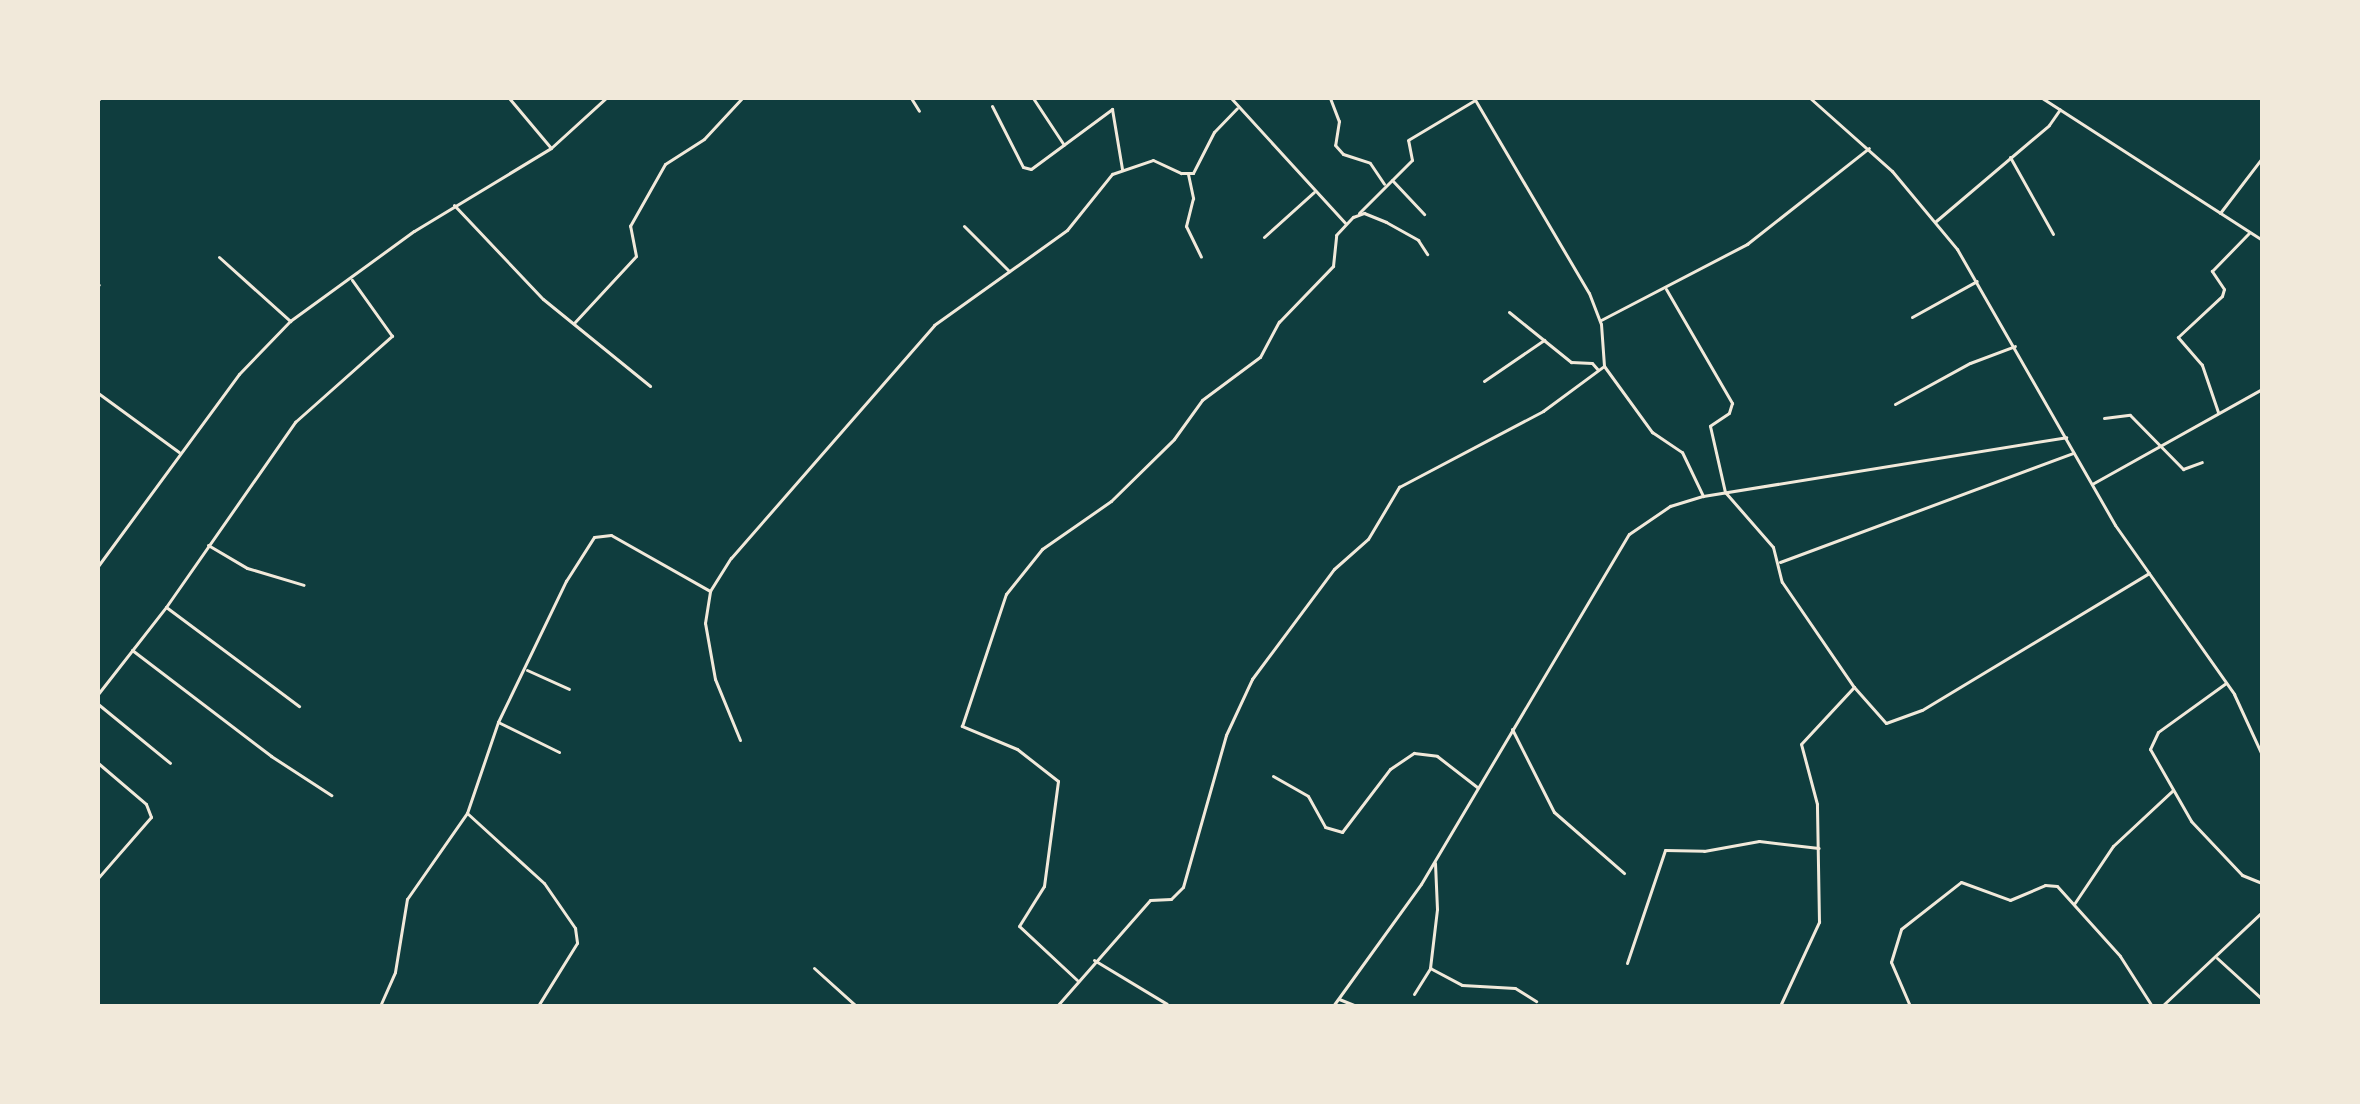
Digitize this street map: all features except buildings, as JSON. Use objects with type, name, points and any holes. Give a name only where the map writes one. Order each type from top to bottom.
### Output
[{"type":"street","points":[[509,98],[551,148]]},
{"type":"street","points":[[98,566],[239,374],[290,321],[454,205],[551,148],[600,100],[606,98]]},
{"type":"street","points":[[574,323],[636,256],[630,226],[665,164],[704,139],[742,98]]},
{"type":"street","points":[[911,98],[919,111]]},
{"type":"street","points":[[1033,98],[1064,145]]},
{"type":"street","points":[[1231,98],[1345,223]]},
{"type":"street","points":[[1330,98],[1338,113],[1335,145],[1343,154],[1370,163],[1384,185]]},
{"type":"street","points":[[1810,98],[1869,148],[1936,221],[1977,281],[2092,484],[2149,573],[2226,683],[2262,755]]},
{"type":"street","points":[[2042,98],[2262,240]]},
{"type":"street","points":[[1077,980],[1019,926],[1044,886],[1058,781],[1017,749],[962,726],[990,637],[1015,577],[1042,549],[1111,501],[1174,439],[1202,400],[1260,357],[1279,322],[1338,259],[1334,242],[1345,223],[1412,160],[1408,140],[1474,99],[1600,321],[1604,366],[1652,432],[1682,452],[1703,496]]},
{"type":"street","points":[[992,106],[1026,169],[1112,109],[1122,169]]},
{"type":"street","points":[[1188,174],[1207,154],[1214,132],[1237,108]]},
{"type":"street","points":[[1936,221],[2060,109]]},
{"type":"street","points":[[1600,321],[1747,244],[1869,148]]},
{"type":"street","points":[[2010,157],[2053,234]]},
{"type":"street","points":[[2220,213],[2262,158]]},
{"type":"street","points":[[740,740],[722,702],[707,640],[710,591],[731,558],[934,325],[1067,230],[1101,182],[1122,169],[1153,160],[1188,174]]},
{"type":"street","points":[[1188,174],[1193,198],[1186,226],[1201,257]]},
{"type":"street","points":[[1392,180],[1424,214]]},
{"type":"street","points":[[1264,237],[1314,192]]},
{"type":"street","points":[[454,205],[543,299],[650,386]]},
{"type":"street","points":[[1359,213],[1406,232],[1427,254]]},
{"type":"street","points":[[964,226],[1009,271]]},
{"type":"street","points":[[2218,412],[2202,365],[2178,337],[2222,296],[2224,289],[2212,271],[2250,232]]},
{"type":"street","points":[[219,257],[290,321]]},
{"type":"street","points":[[98,694],[166,607],[295,422],[392,336],[352,280]]},
{"type":"street","points":[[1912,317],[1977,281]]},
{"type":"street","points":[[1666,289],[1732,403],[1729,413],[1710,426],[1725,492],[1755,521],[1780,562],[1782,582],[1854,687],[1882,720],[1893,724],[2149,573]]},
{"type":"street","points":[[1509,312],[1571,362],[1592,363],[1598,370]]},
{"type":"street","points":[[1484,381],[1544,340]]},
{"type":"street","points":[[1895,404],[1970,363],[2015,346]]},
{"type":"street","points":[[1057,1006],[1094,960],[1150,900],[1171,899],[1183,887],[1226,735],[1252,679],[1334,569],[1368,539],[1399,487],[1543,411],[1604,366]]},
{"type":"street","points":[[2092,484],[2262,389]]},
{"type":"street","points":[[98,393],[179,452]]},
{"type":"street","points":[[2104,418],[2130,415],[2163,444],[2183,469],[2202,462]]},
{"type":"street","points":[[1333,1006],[1387,937],[1435,861],[1629,534],[1670,506],[1703,496],[2066,437]]},
{"type":"street","points":[[1780,562],[2073,453]]},
{"type":"street","points":[[380,1006],[395,972],[407,899],[467,813],[498,722],[527,670],[566,581],[594,537],[602,533],[710,591]]},
{"type":"street","points":[[208,545],[247,568],[304,585]]},
{"type":"street","points":[[166,607],[299,706]]},
{"type":"street","points":[[132,650],[271,756],[331,795]]},
{"type":"street","points":[[527,670],[569,689]]},
{"type":"street","points":[[2226,683],[2153,737],[2152,756],[2191,821],[2234,868],[2262,883]]},
{"type":"street","points":[[1780,1006],[1819,922],[1819,848],[1814,786],[1801,744],[1854,687]]},
{"type":"street","points":[[98,704],[170,763]]},
{"type":"street","points":[[498,722],[559,752]]},
{"type":"street","points":[[1512,729],[1554,812],[1624,873]]},
{"type":"street","points":[[1273,776],[1308,796],[1325,827],[1342,832],[1390,769],[1414,753],[1437,756],[1477,787]]},
{"type":"street","points":[[98,763],[151,810],[147,824],[98,878]]},
{"type":"street","points":[[2073,904],[2113,846],[2173,790]]},
{"type":"street","points":[[467,813],[544,883],[575,928],[577,943],[538,1006]]},
{"type":"street","points":[[1627,963],[1665,850],[1704,851],[1759,841],[1819,848]]},
{"type":"street","points":[[1414,994],[1430,968],[1437,909],[1435,861]]},
{"type":"street","points":[[1910,1006],[1894,976],[1892,950],[1906,923],[1958,883],[2010,900],[2050,884],[2073,904],[2120,956],[2152,1006]]},
{"type":"street","points":[[2163,1006],[2262,912]]},
{"type":"street","points":[[2217,958],[2262,999]]},
{"type":"street","points":[[1094,960],[1167,1004]]},
{"type":"street","points":[[814,968],[856,1006]]},
{"type":"street","points":[[1430,968],[1462,985],[1515,988],[1536,1001]]},
{"type":"street","points":[[1339,999],[1356,1006]]}]
